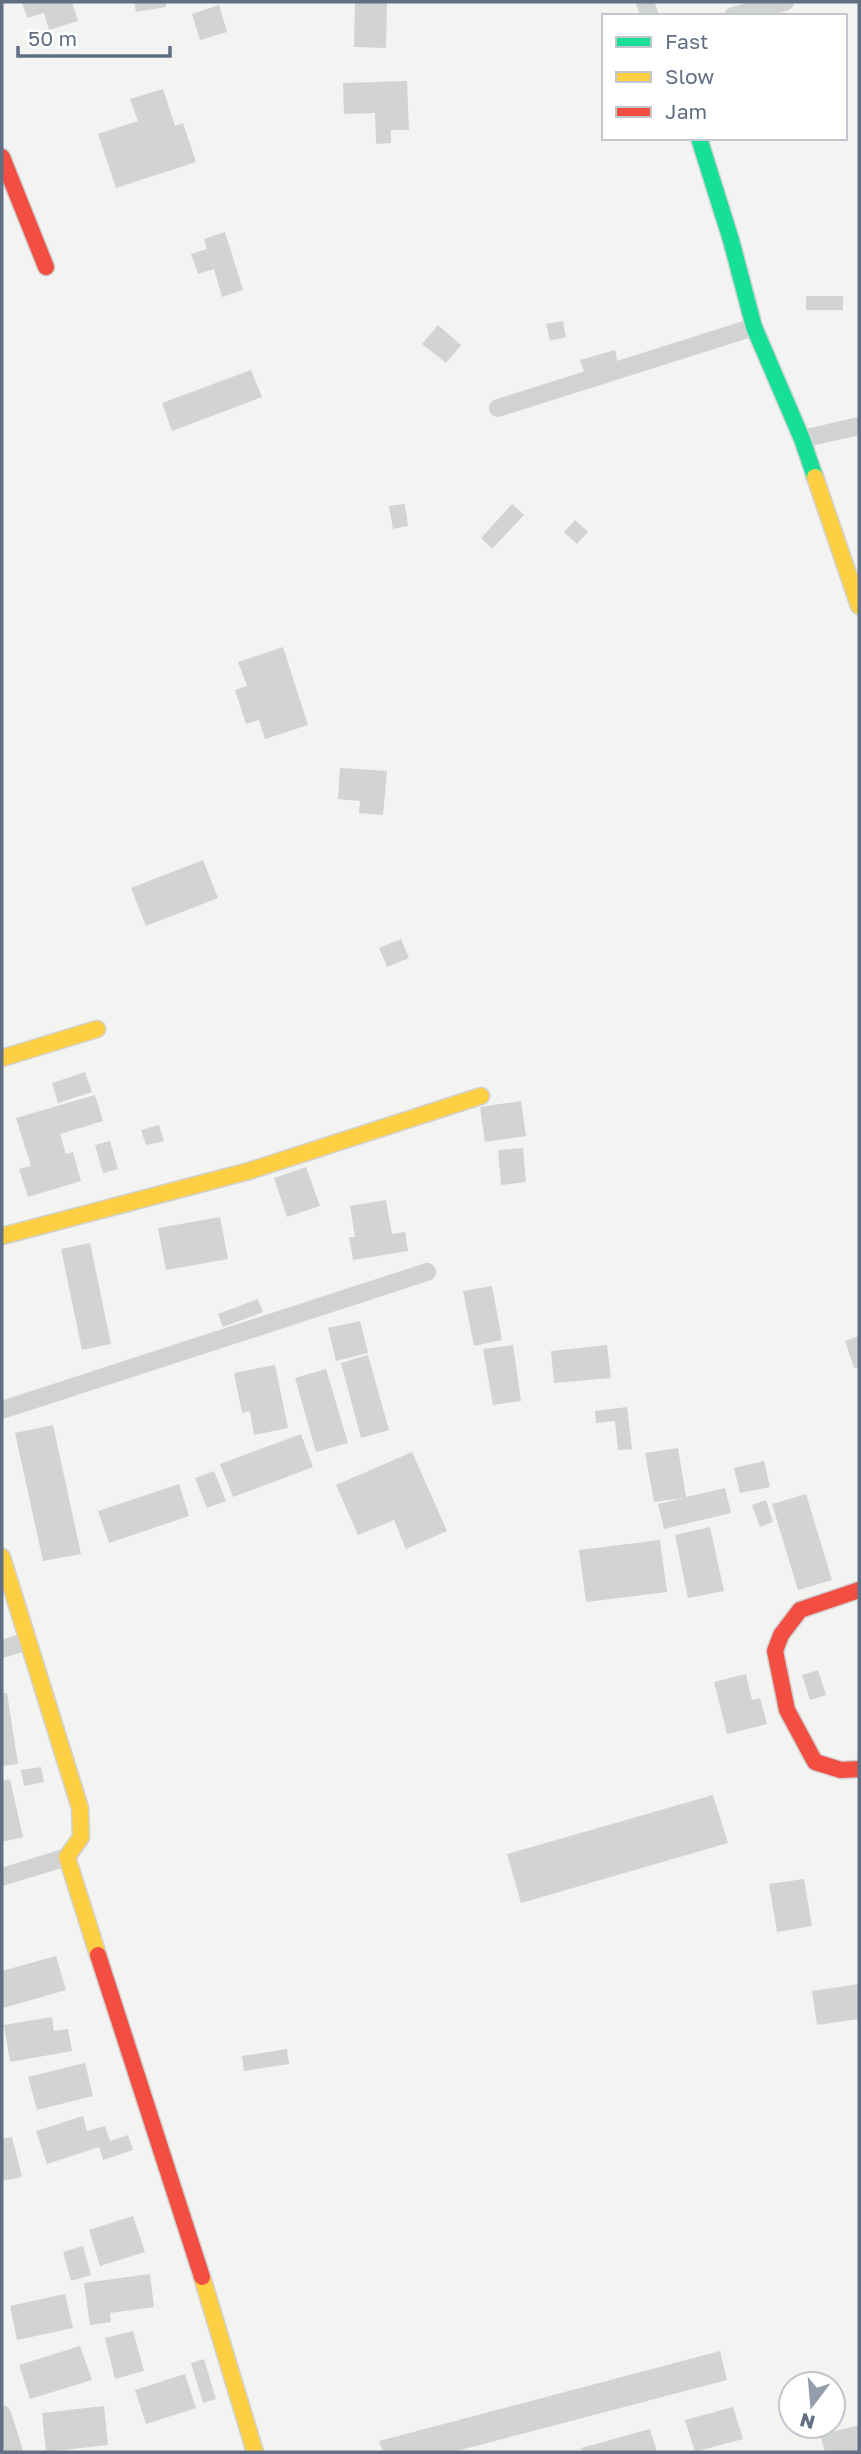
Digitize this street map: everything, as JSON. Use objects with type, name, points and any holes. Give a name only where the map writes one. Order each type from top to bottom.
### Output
[{"type":"street","points":[[740,14],[785,2]]},
{"type":"street","points":[[700,140],[754,327],[802,439],[859,606]]},
{"type":"street","points":[[2,157],[46,267]]},
{"type":"street","points":[[498,408],[754,327]]},
{"type":"street","points":[[802,439],[859,426]]},
{"type":"street","points":[[2,1058],[97,1029]]},
{"type":"street","points":[[2,1236],[248,1171],[481,1096]]},
{"type":"street","points":[[2,1410],[427,1272]]},
{"type":"street","points":[[2,1557],[80,1808],[81,1837],[67,1857],[2,1877]]},
{"type":"street","points":[[859,1590],[800,1610],[780,1635],[775,1651],[787,1710],[815,1762],[841,1770],[859,1769]]},
{"type":"street","points":[[2,1649],[28,1641]]},
{"type":"street","points":[[67,1857],[255,2452]]},
{"type":"street","points":[[2,2414],[13,2452]]},
{"type":"building","points":[[22,2],[72,2],[78,21],[49,30],[44,13],[27,18]]},
{"type":"building","points":[[134,2],[166,2],[166,7],[136,12]]},
{"type":"building","points":[[355,2],[387,2],[386,48],[354,47]]},
{"type":"building","points":[[219,5],[227,32],[200,40],[192,14]]},
{"type":"building","points":[[407,81],[409,130],[391,130],[391,143],[376,144],[375,113],[344,114],[343,83]]},
{"type":"building","points":[[163,89],[175,126],[183,123],[196,162],[116,188],[98,134],[138,121],[130,99]]},
{"type":"building","points":[[225,232],[243,290],[222,297],[214,269],[198,274],[191,254],[207,249],[204,239]]},
{"type":"building","points":[[806,296],[843,296],[843,310],[806,310]]},
{"type":"building","points":[[563,321],[566,337],[550,341],[546,324]]},
{"type":"building","points":[[438,325],[461,345],[446,363],[422,344]]},
{"type":"building","points":[[615,350],[618,364],[585,374],[580,360]]},
{"type":"building","points":[[251,370],[262,397],[172,431],[162,403]]},
{"type":"building","points":[[405,504],[408,526],[393,529],[389,506]]},
{"type":"building","points":[[512,504],[524,515],[492,549],[481,538]]},
{"type":"building","points":[[575,520],[588,532],[577,544],[564,532]]},
{"type":"building","points":[[283,647],[308,725],[265,739],[259,720],[246,724],[235,690],[247,686],[238,662]]},
{"type":"building","points":[[340,768],[387,771],[383,815],[359,813],[360,801],[338,799]]},
{"type":"building","points":[[203,860],[218,898],[146,926],[131,888]]},
{"type":"building","points":[[401,939],[409,958],[387,967],[379,948]]},
{"type":"building","points":[[85,1072],[92,1092],[58,1103],[52,1083]]},
{"type":"building","points":[[95,1095],[103,1121],[60,1134],[66,1154],[73,1152],[81,1181],[28,1197],[19,1169],[31,1166],[16,1118]]},
{"type":"building","points":[[521,1101],[526,1136],[485,1142],[480,1107]]},
{"type":"building","points":[[159,1125],[164,1141],[146,1145],[141,1130]]},
{"type":"building","points":[[110,1141],[118,1169],[103,1173],[95,1145]]},
{"type":"building","points":[[523,1148],[526,1182],[501,1185],[498,1150]]},
{"type":"building","points":[[306,1167],[320,1206],[287,1217],[274,1178]]},
{"type":"building","points":[[386,1200],[392,1234],[405,1232],[408,1251],[353,1260],[349,1237],[355,1237],[350,1206]]},
{"type":"building","points":[[220,1217],[228,1259],[166,1270],[158,1228]]},
{"type":"building","points":[[90,1243],[111,1344],[82,1350],[61,1249]]},
{"type":"building","points":[[492,1286],[502,1340],[474,1346],[463,1291]]},
{"type":"building","points":[[258,1299],[263,1312],[223,1327],[218,1314]]},
{"type":"building","points":[[360,1321],[368,1353],[336,1361],[328,1328]]},
{"type":"building","points":[[859,1336],[859,1367],[854,1368],[845,1341]]},
{"type":"building","points":[[513,1345],[521,1401],[493,1405],[483,1349]]},
{"type":"building","points":[[607,1345],[611,1378],[554,1383],[551,1351]]},
{"type":"building","points":[[368,1355],[389,1430],[361,1438],[341,1363]]},
{"type":"building","points":[[275,1365],[288,1428],[254,1435],[250,1411],[242,1413],[234,1373]]},
{"type":"building","points":[[326,1369],[348,1443],[316,1452],[295,1378]]},
{"type":"building","points":[[627,1407],[632,1449],[618,1450],[615,1421],[596,1423],[595,1411]]},
{"type":"building","points":[[53,1425],[81,1554],[43,1561],[15,1433]]},
{"type":"building","points":[[301,1434],[313,1467],[233,1497],[220,1464]]},
{"type":"building","points":[[678,1448],[686,1497],[725,1488],[731,1513],[664,1529],[658,1504],[684,1498],[654,1502],[645,1453]]},
{"type":"building","points":[[412,1452],[447,1531],[406,1549],[394,1520],[358,1535],[336,1485]]},
{"type":"building","points":[[764,1461],[770,1487],[740,1493],[734,1468]]},
{"type":"building","points":[[214,1471],[226,1501],[207,1508],[195,1478]]},
{"type":"building","points":[[179,1484],[189,1516],[109,1543],[98,1511]]},
{"type":"building","points":[[806,1494],[832,1580],[798,1590],[772,1504]]},
{"type":"building","points":[[766,1500],[773,1522],[760,1527],[752,1505]]},
{"type":"building","points":[[710,1527],[724,1591],[688,1598],[675,1535]]},
{"type":"building","points":[[660,1540],[667,1592],[586,1602],[579,1550]]},
{"type":"building","points":[[818,1670],[826,1695],[810,1700],[802,1675]]},
{"type":"building","points":[[746,1674],[752,1700],[760,1698],[767,1724],[727,1734],[714,1682]]},
{"type":"building","points":[[2,1693],[7,1693],[18,1764],[2,1766]]},
{"type":"building","points":[[41,1767],[44,1782],[24,1786],[21,1770]]},
{"type":"building","points":[[10,1779],[23,1837],[2,1842],[2,1781]]},
{"type":"building","points":[[713,1795],[728,1843],[521,1903],[507,1854]]},
{"type":"building","points":[[804,1879],[812,1926],[777,1932],[769,1884]]},
{"type":"building","points":[[56,1956],[66,1990],[3,2008],[2,1971]]},
{"type":"building","points":[[859,1984],[859,2019],[817,2025],[812,1991]]},
{"type":"building","points":[[52,2017],[54,2031],[68,2029],[72,2051],[10,2062],[4,2025]]},
{"type":"building","points":[[287,2049],[289,2064],[244,2071],[242,2056]]},
{"type":"building","points":[[85,2063],[93,2096],[37,2110],[28,2077]]},
{"type":"building","points":[[83,2116],[87,2131],[105,2126],[110,2141],[128,2135],[133,2150],[103,2160],[99,2147],[47,2164],[36,2131]]},
{"type":"building","points":[[12,2137],[22,2177],[2,2181],[2,2139]]},
{"type":"building","points":[[133,2216],[145,2252],[100,2266],[89,2230]]},
{"type":"building","points":[[83,2246],[91,2275],[71,2281],[63,2252]]},
{"type":"building","points":[[150,2274],[154,2307],[110,2313],[111,2322],[90,2325],[84,2283]]},
{"type":"building","points":[[65,2294],[73,2328],[17,2340],[10,2306]]},
{"type":"building","points":[[133,2331],[144,2371],[115,2379],[105,2338]]},
{"type":"building","points":[[80,2346],[92,2380],[30,2399],[19,2365]]},
{"type":"building","points":[[720,2351],[727,2380],[453,2452],[383,2452],[379,2441]]},
{"type":"building","points":[[204,2359],[216,2399],[203,2403],[191,2363]]},
{"type":"building","points":[[185,2374],[196,2408],[146,2424],[135,2390]]},
{"type":"building","points":[[104,2406],[108,2445],[46,2452],[42,2413]]},
{"type":"building","points":[[733,2407],[743,2439],[695,2452],[685,2420]]},
{"type":"building","points":[[859,2425],[859,2452],[825,2452],[821,2440],[847,2440],[847,2428]]},
{"type":"building","points":[[650,2429],[657,2452],[582,2452],[581,2448]]},
{"type":"traffic: fast","points":[[700,140],[731,240],[754,327],[802,439],[815,477]]},
{"type":"traffic: slow","points":[[815,477],[859,606]]},
{"type":"traffic: slow","points":[[2,1058],[97,1029]]},
{"type":"traffic: slow","points":[[2,1236],[249,1171],[481,1096]]},
{"type":"traffic: slow","points":[[2,1557],[80,1808],[81,1837],[67,1857],[98,1955]]},
{"type":"traffic: slow","points":[[202,2277],[255,2452]]},
{"type":"traffic: jam","points":[[2,157],[46,267]]},
{"type":"traffic: jam","points":[[859,1590],[800,1610],[781,1635],[775,1651],[787,1710],[815,1762],[841,1770],[859,1769]]},
{"type":"traffic: jam","points":[[98,1955],[202,2277]]}]
